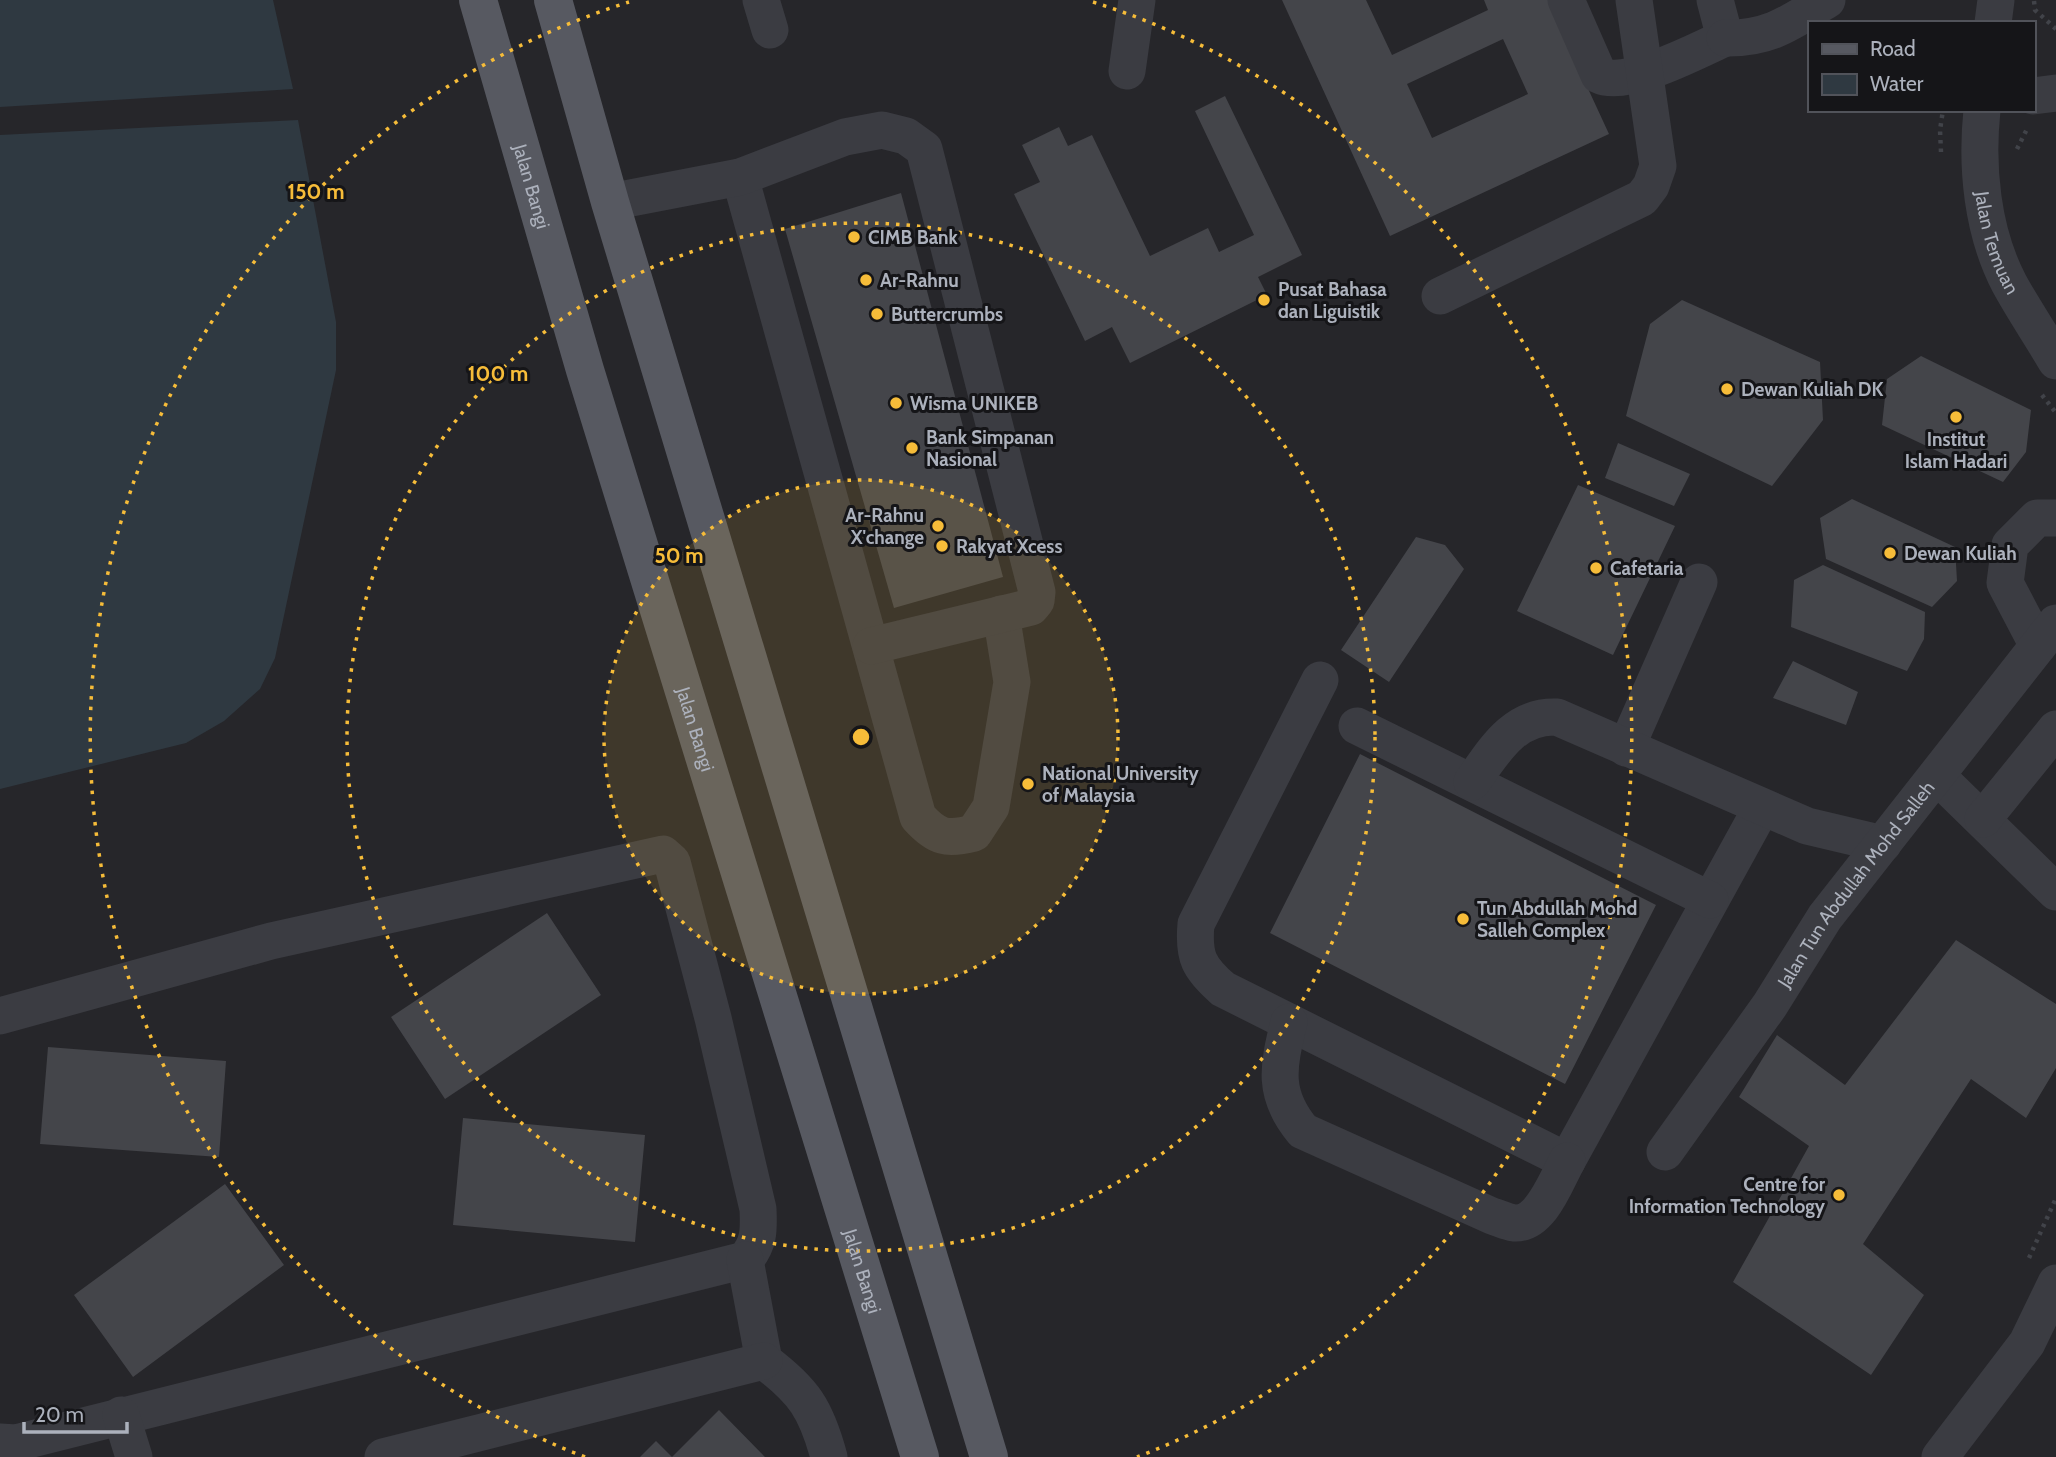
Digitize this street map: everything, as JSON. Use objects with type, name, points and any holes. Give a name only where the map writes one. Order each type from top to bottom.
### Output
[{"type":"main road","name":"Jalan Bangi","points":[[478,0],[584,369],[920,1457]]},
{"type":"main road","points":[[552,0],[610,202],[989,1457]]},
{"type":"street","points":[[1127,71],[1137,0]]},
{"type":"street","points":[[1566,0],[1599,75],[1607,79],[1644,73],[1725,38],[1751,38],[1773,33],[1827,0]]},
{"type":"street","points":[[1440,296],[1642,198],[1651,186],[1658,166],[1634,0]]},
{"type":"street","points":[[1715,0],[1725,38]]},
{"type":"street","points":[[1993,21],[1996,0]]},
{"type":"street","points":[[2035,109],[2056,93]]},
{"type":"street","name":"Jalan Temuan","points":[[1982,112],[1978,147],[1986,218],[2008,280],[2056,361]]},
{"type":"street","points":[[610,202],[740,177],[845,137],[882,130],[905,136],[924,149],[1037,592],[1037,601],[1031,607],[870,646]]},
{"type":"street","points":[[740,177],[918,817],[931,830],[951,839],[974,834],[991,807],[1012,682],[1001,614]]},
{"type":"street","points":[[2047,634],[2005,583],[2010,545],[2037,518],[2056,518]]},
{"type":"street","points":[[1626,748],[1699,582]]},
{"type":"street","name":"Jalan Tun Abdullah Mohd Salleh","points":[[1665,1152],[1770,1005],[1825,917],[2047,634]]},
{"type":"street","points":[[1320,680],[1196,924],[1194,949],[1206,974],[1223,989],[1567,1161]]},
{"type":"street","points":[[1472,782],[1502,740],[1525,721],[1541,716],[1557,717],[1807,826],[1883,844]]},
{"type":"street","points":[[1357,726],[1710,900]]},
{"type":"street","points":[[1983,819],[2056,729]]},
{"type":"street","points":[[1937,776],[2056,892]]},
{"type":"street","points":[[1289,1023],[1279,1064],[1280,1092],[1291,1116],[1303,1131],[1492,1216],[1515,1223],[1532,1218],[1542,1206],[1762,807]]},
{"type":"street","points":[[0,1016],[271,942],[658,854],[667,856],[713,1018],[758,1209],[756,1247],[744,1260],[16,1443],[0,1442]]},
{"type":"street","points":[[744,1260],[764,1361],[797,1386],[812,1409],[829,1457]]},
{"type":"street","points":[[1940,1457],[2027,1343],[2056,1283]]},
{"type":"street","points":[[383,1457],[764,1361]]},
{"type":"street","points":[[121,1415],[134,1457]]},
{"type":"path","points":[[2034,0],[2035,10],[2056,29]]},
{"type":"path","points":[[2016,160],[2017,148],[2034,112]]},
{"type":"shaded area","name":"National University of Malaysia","points":[[0,0],[2056,0],[2056,1457],[0,1457]]},
{"type":"water","points":[[0,0],[273,0],[293,89],[0,107]]},
{"type":"water","points":[[298,120],[336,322],[336,370],[275,658],[260,689],[224,721],[186,743],[0,789],[0,135]]},
{"type":"building","points":[[1282,0],[1366,0],[1392,55],[1488,10],[1484,0],[1565,0],[1560,28],[1609,134],[1390,236]],"holes":[[[1503,39],[1528,94],[1432,138],[1407,84]]]},
{"type":"building","points":[[1225,96],[1302,255],[1258,277],[1267,295],[1130,363],[1112,327],[1085,341],[1014,194],[1040,182],[1022,145],[1059,127],[1068,146],[1092,135],[1150,256],[1208,228],[1219,252],[1254,235],[1195,111]]},
{"type":"building","name":"Wisma UNIKEB","points":[[901,193],[1003,577],[894,608],[785,229]]},
{"type":"building","name":"Dewan Kuliah DK","points":[[1682,300],[1820,362],[1823,420],[1772,486],[1626,416],[1650,324]]},
{"type":"building","name":"Institut Islam Hadari","points":[[1921,356],[2031,410],[2026,452],[2003,482],[1882,425],[1887,379]]},
{"type":"building","points":[[1618,443],[1690,474],[1674,506],[1605,478]]},
{"type":"building","name":"Cafetaria","points":[[1578,485],[1675,526],[1613,655],[1517,611]]},
{"type":"building","name":"Dewan Kuliah","points":[[1852,499],[1955,547],[1957,581],[1932,607],[1826,559],[1820,518]]},
{"type":"building","points":[[1416,537],[1445,545],[1464,569],[1389,682],[1341,650]]},
{"type":"building","name":"Dewan Kuliah","points":[[1823,565],[1925,612],[1924,639],[1907,671],[1791,627],[1794,580]]},
{"type":"building","points":[[1793,661],[1858,692],[1846,725],[1773,698]]},
{"type":"building","name":"Tun Abdullah Mohd Salleh Complex","points":[[1360,754],[1656,905],[1565,1084],[1270,933]]},
{"type":"building","points":[[547,913],[601,995],[445,1099],[391,1017]]},
{"type":"building","name":"Centre for Information Technology","points":[[1956,940],[2056,1004],[2056,1068],[2026,1118],[1971,1079],[1863,1244],[1924,1295],[1871,1375],[1733,1282],[1809,1146],[1739,1097],[1777,1035],[1845,1085]]},
{"type":"building","points":[[48,1047],[226,1061],[219,1157],[40,1144]]},
{"type":"building","points":[[463,1118],[645,1135],[635,1242],[453,1225]]},
{"type":"building","points":[[225,1184],[284,1265],[133,1377],[74,1295]]},
{"type":"building","points":[[719,1410],[765,1457],[672,1457]]},
{"type":"building","points":[[656,1441],[672,1457],[640,1457]]},
{"type":"place","name":"CIMB Bank","points":[[854,237]]},
{"type":"place","name":"Ar-Rahnu","points":[[866,280]]},
{"type":"place","name":"Pusat Bahasa dan Liguistik","points":[[1264,300]]},
{"type":"place","name":"Buttercrumbs","points":[[877,314]]},
{"type":"place","name":"Dewan Kuliah DK","points":[[1727,389]]},
{"type":"place","name":"Wisma UNIKEB","points":[[896,403]]},
{"type":"place","name":"Institut Islam Hadari","points":[[1956,417]]},
{"type":"place","name":"Bank Simpanan Nasional","points":[[912,448]]},
{"type":"place","name":"Ar-Rahnu X'change","points":[[938,526]]},
{"type":"place","name":"Rakyat Xcess","points":[[942,546]]},
{"type":"place","name":"Dewan Kuliah","points":[[1890,553]]},
{"type":"place","name":"Cafetaria","points":[[1596,568]]},
{"type":"place","name":"National University of Malaysia","points":[[1028,784]]},
{"type":"place","name":"Tun Abdullah Mohd Salleh Complex","points":[[1463,919]]},
{"type":"place","name":"Centre for Information Technology","points":[[1839,1195]]}]
